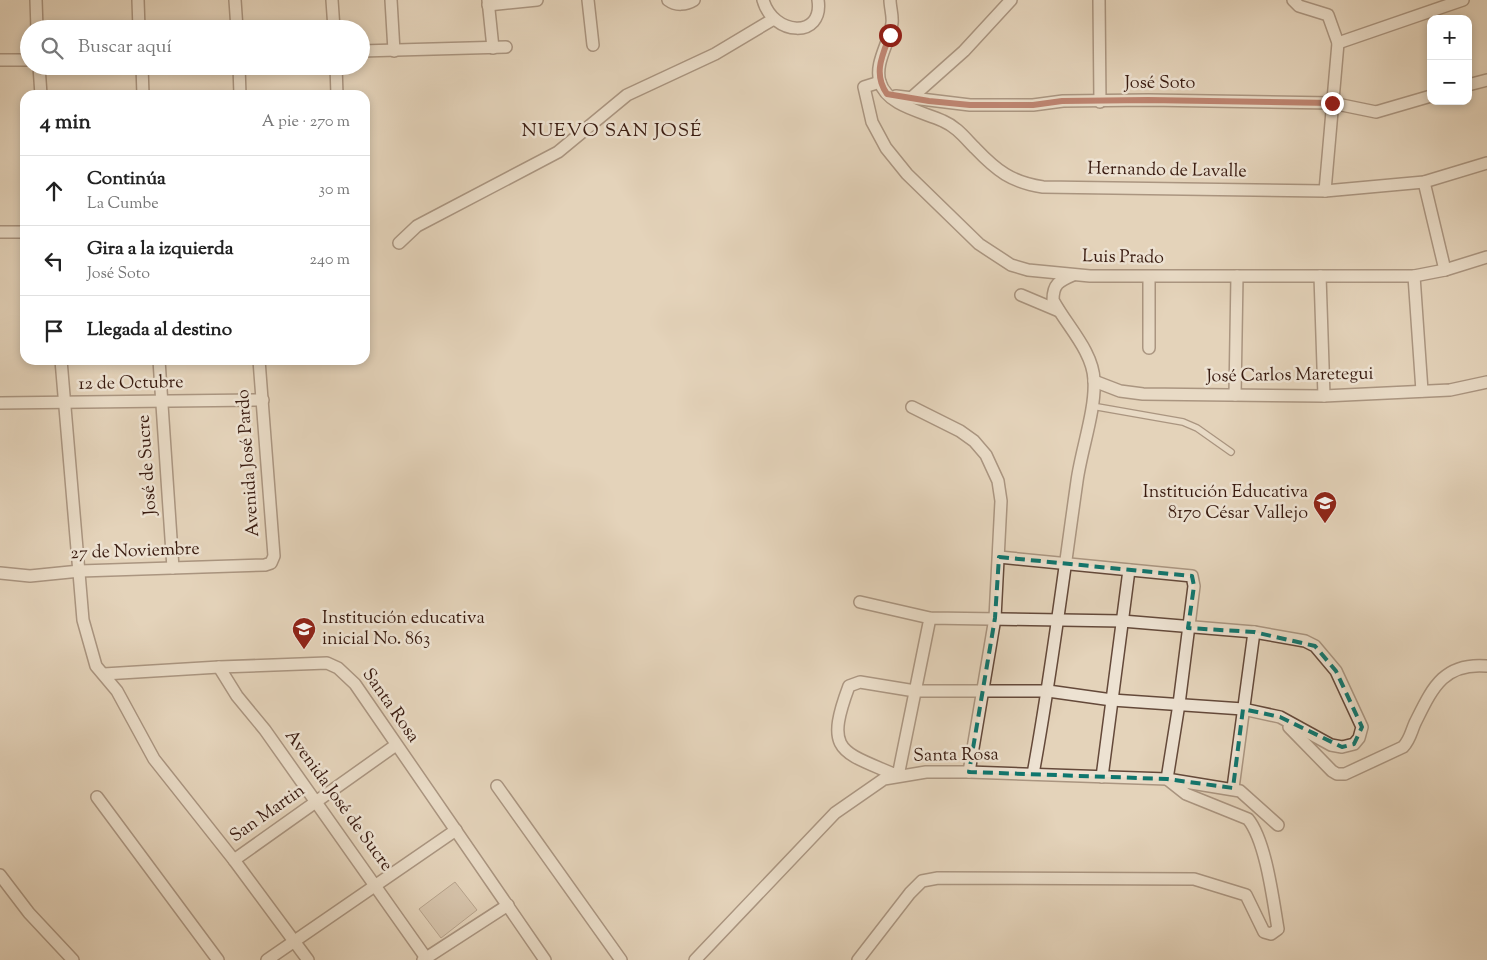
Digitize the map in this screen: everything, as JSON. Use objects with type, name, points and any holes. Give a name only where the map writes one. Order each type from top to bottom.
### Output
[{"type":"street","points":[[36,0],[37,20]]},
{"type":"street","points":[[138,0],[139,20]]},
{"type":"street","points":[[235,0],[236,20]]},
{"type":"street","points":[[332,0],[333,20]]},
{"type":"street","points":[[391,0],[394,51]]},
{"type":"street","points":[[493,48],[488,2],[537,0]]},
{"type":"street","points":[[588,0],[593,46]]},
{"type":"street","points":[[668,0],[679,4],[692,1]]},
{"type":"street","points":[[763,0],[766,11],[772,20],[786,27],[802,27],[815,22],[818,15],[818,0]]},
{"type":"street","points":[[880,82],[880,63],[892,21],[890,0]]},
{"type":"street","points":[[910,99],[964,51],[1011,0]]},
{"type":"street","points":[[1099,0],[1100,102]]},
{"type":"street","points":[[1293,0],[1299,6],[1328,15],[1338,44],[1325,191]]},
{"type":"street","points":[[1338,44],[1463,0]]},
{"type":"street","points":[[399,243],[417,226],[558,152],[627,95],[715,54],[772,20]]},
{"type":"street","points":[[370,51],[506,48]]},
{"type":"street","points":[[0,60],[20,60]]},
{"type":"street","points":[[40,75],[41,90]]},
{"type":"street","points":[[142,75],[143,90]]},
{"type":"street","points":[[239,75],[240,90]]},
{"type":"street","points":[[336,75],[337,90]]},
{"type":"street","points":[[1472,84],[1487,80]]},
{"type":"street","name":"Hernando de Lavalle","points":[[880,82],[887,94],[909,108],[954,127],[1006,177],[1027,185],[1043,187],[1325,191],[1424,182],[1487,163]]},
{"type":"street","name":"Luis Prado","points":[[880,82],[864,87],[872,122],[886,148],[907,174],[953,221],[979,244],[1011,265],[1028,270],[1149,277],[1414,276],[1486,261]]},
{"type":"street","name":"José Soto","points":[[887,94],[910,99],[970,105],[1033,105],[1062,101],[1178,100],[1295,104],[1332,103],[1376,112],[1427,97]]},
{"type":"street","points":[[1424,182],[1445,270]]},
{"type":"street","points":[[0,232],[20,232]]},
{"type":"street","points":[[1032,774],[1048,691],[1056,620],[1081,453],[1092,406],[1094,381],[1092,366],[1054,300],[1053,290],[1058,281],[1074,274]]},
{"type":"street","points":[[1235,395],[1237,276]]},
{"type":"street","points":[[1320,276],[1324,396]]},
{"type":"street","points":[[1414,276],[1422,391]]},
{"type":"street","points":[[1149,277],[1149,348]]},
{"type":"street","points":[[1021,295],[1059,311]]},
{"type":"street","points":[[61,365],[83,620],[96,666],[117,691],[154,759],[234,860],[308,960]]},
{"type":"street","name":"José de Sucre","points":[[159,365],[173,568]]},
{"type":"street","name":"Avenida José Pardo","points":[[260,365],[274,556],[271,563]]},
{"type":"street","name":"José Carlos Maretegui","points":[[1094,381],[1120,391],[1143,394],[1324,396],[1450,390],[1487,382]]},
{"type":"street","name":"12 de Octubre","points":[[0,403],[263,400]]},
{"type":"street","points":[[912,407],[960,431],[974,441],[986,455],[998,481],[1001,501],[995,618],[969,772]]},
{"type":"street","points":[[858,960],[922,880],[938,878],[1199,879],[1246,895],[1264,932],[1271,934],[1278,930],[1269,881],[1255,827],[1248,818],[1186,794],[1166,779],[1179,704],[1194,586],[1192,576],[999,557]]},
{"type":"street","name":"27 de Noviembre","points":[[0,573],[30,576],[80,571],[265,565],[271,563]]},
{"type":"street","points":[[1102,777],[1129,570]]},
{"type":"street","points":[[860,602],[930,618],[1122,621],[1254,632],[1305,641],[1315,646],[1336,671],[1362,726],[1359,738],[1354,744],[1342,747],[1331,745],[1280,717],[1243,709],[1112,700],[1048,691],[915,691],[860,682],[849,686],[838,722],[838,741],[842,748],[852,755],[898,776],[915,691],[930,618]]},
{"type":"street","points":[[1233,788],[1254,632]]},
{"type":"street","name":"Santa Rosa","points":[[104,674],[327,663],[338,668],[355,684],[545,960]]},
{"type":"street","points":[[1280,717],[1332,771],[1337,774],[1345,774],[1403,747],[1409,740],[1414,725],[1439,680],[1450,672],[1464,667],[1487,666]]},
{"type":"street","name":"Avenida José de Sucre","points":[[219,667],[237,696],[265,730],[377,886],[424,959]]},
{"type":"street","name":"San Martin","points":[[234,860],[396,745]]},
{"type":"street","name":"Santa Rosa","points":[[695,960],[835,813],[874,784],[898,776],[926,772],[969,772],[1166,779],[1233,788],[1243,793],[1278,825]]},
{"type":"street","points":[[497,786],[621,960]]},
{"type":"street","points":[[97,797],[218,960]]},
{"type":"street","points":[[267,960],[296,942],[456,830]]},
{"type":"street","points":[[0,875],[29,913],[74,960]]},
{"type":"street","points":[[424,959],[508,904]]},
{"type":"lane","points":[[1092,406],[1183,422],[1197,428],[1231,452]]},
{"type":"highlighted area","points":[[999,557],[1192,576],[1194,586],[1188,628],[1254,632],[1315,646],[1336,671],[1362,727],[1354,744],[1342,747],[1280,717],[1243,709],[1233,788],[1167,779],[969,772],[995,618]]},
{"type":"shaded area","points":[[455,882],[477,910],[441,938],[419,909]]},
{"type":"place","name":"Institución Educativa 8170 César Vallejo","points":[[1325,524]]},
{"type":"place","name":"Institución educativa inicial No. 863","points":[[304,650]]},
{"type":"district","name":"NUEVO SAN JOSÉ","points":[[612,131]]},
{"type":"route","points":[[890,35],[880,63],[880,82],[887,94],[910,99],[970,105],[1033,105],[1062,101],[1148,100],[1295,104],[1332,103]]}]
